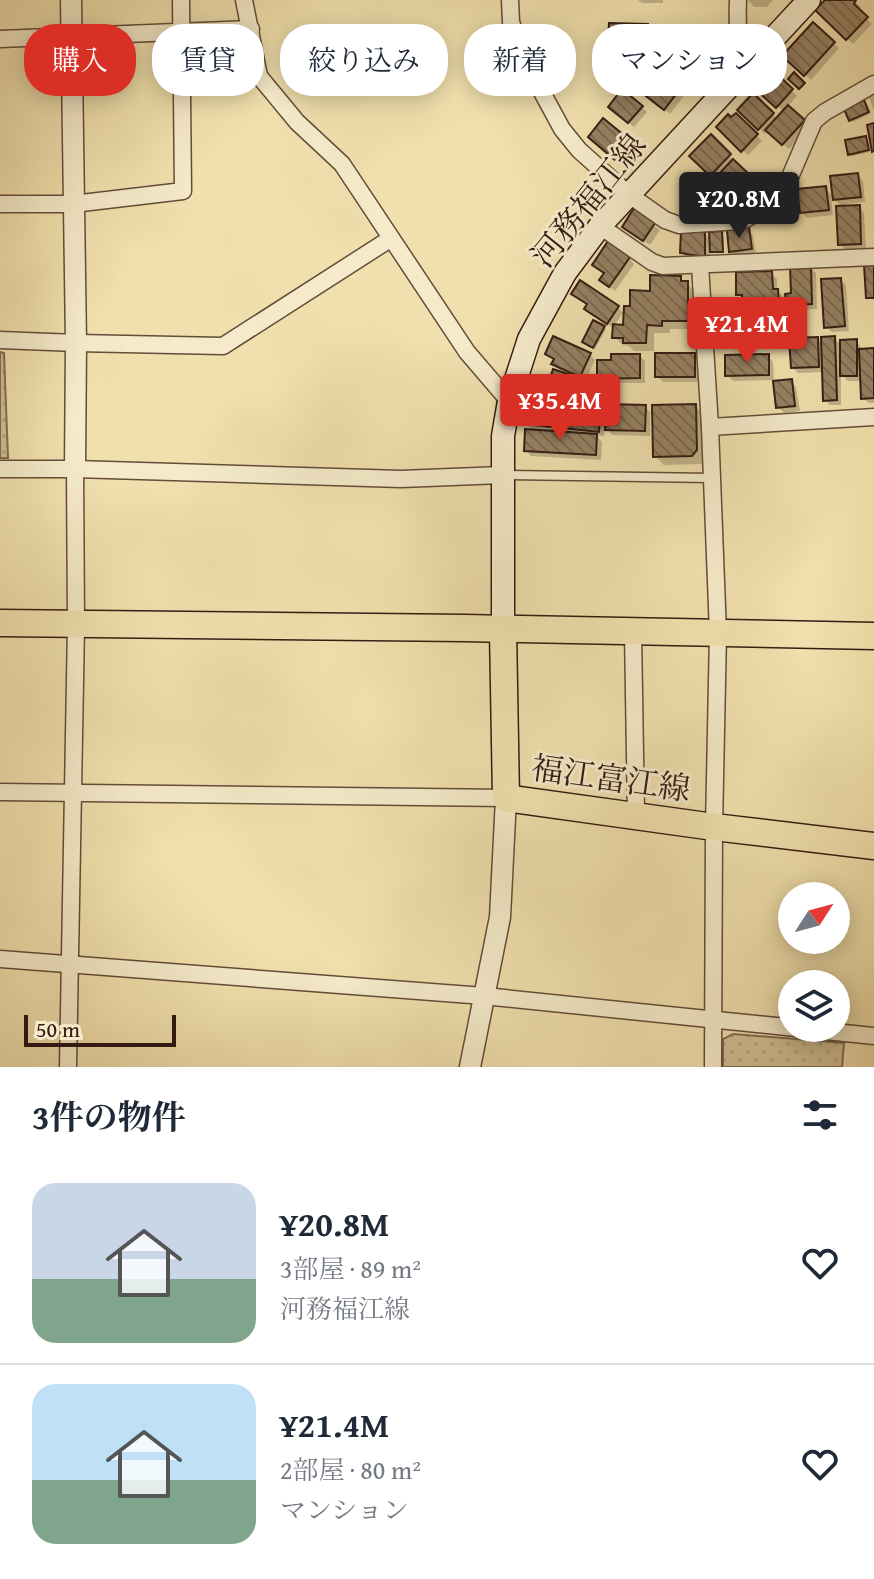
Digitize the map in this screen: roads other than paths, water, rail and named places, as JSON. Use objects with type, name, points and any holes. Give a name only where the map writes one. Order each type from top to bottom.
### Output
[{"type":"main road","name":"河務福江線","points":[[787,24],[809,0]]},
{"type":"main road","name":"河務福江線","points":[[503,630],[503,436],[509,401],[529,339],[565,273],[600,226],[720,96]]},
{"type":"main road","points":[[0,623],[874,636]]},
{"type":"main road","name":"福江富江線","points":[[503,630],[506,798],[874,846]]},
{"type":"street","points":[[71,0],[71,24]]},
{"type":"street","points":[[181,0],[182,24]]},
{"type":"street","points":[[244,0],[250,24]]},
{"type":"street","points":[[510,0],[511,22],[523,57],[562,129],[579,150],[628,194],[653,213],[679,225],[731,222],[746,219],[759,211],[790,177],[814,121],[874,84]]},
{"type":"street","points":[[737,24],[738,0]]},
{"type":"street","points":[[0,39],[24,38]]},
{"type":"street","points":[[264,82],[297,122],[342,164],[467,352],[509,401]]},
{"type":"street","points":[[68,1067],[76,625],[72,96]]},
{"type":"street","points":[[0,204],[73,204],[183,191],[182,96]]},
{"type":"street","points":[[600,226],[652,262],[663,266],[874,257]]},
{"type":"street","points":[[0,340],[223,346],[390,239]]},
{"type":"street","points":[[700,265],[718,633],[713,1067]]},
{"type":"street","points":[[710,427],[874,417]]},
{"type":"street","points":[[0,469],[401,479],[502,475]]},
{"type":"street","points":[[633,632],[636,815]]},
{"type":"street","points":[[0,792],[506,798],[500,917],[470,1067]]},
{"type":"street","points":[[0,959],[484,996],[874,1036]]},
{"type":"lane","points":[[502,475],[712,478]]}]
